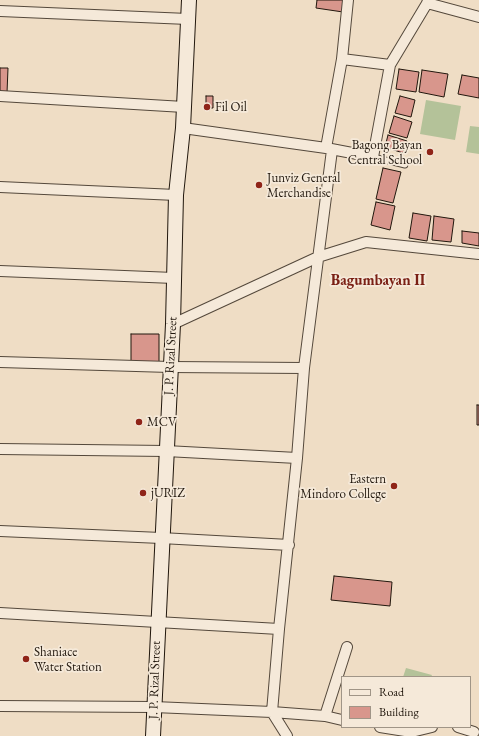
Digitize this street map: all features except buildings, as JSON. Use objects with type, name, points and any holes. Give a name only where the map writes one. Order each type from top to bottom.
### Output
[{"type":"main road","name":"J. P. Rizal Street","points":[[152,736],[173,324],[176,195],[183,128],[189,0]]},
{"type":"street","points":[[287,736],[272,712],[279,629],[298,458],[304,368],[348,0]]},
{"type":"street","points":[[183,128],[329,149],[373,157],[390,65],[428,2],[479,17]]},
{"type":"street","points":[[0,11],[188,19]]},
{"type":"street","points":[[342,59],[390,65]]},
{"type":"street","points":[[0,96],[184,107]]},
{"type":"street","points":[[0,187],[176,195]]},
{"type":"street","points":[[173,324],[318,257],[366,242],[479,254]]},
{"type":"street","points":[[0,271],[174,278]]},
{"type":"street","points":[[0,362],[170,367],[304,368]]},
{"type":"street","points":[[0,449],[166,451],[298,458]]},
{"type":"street","points":[[0,531],[288,545]]},
{"type":"street","points":[[0,612],[279,629]]},
{"type":"street","points":[[325,716],[347,647]]},
{"type":"street","points":[[0,706],[154,707],[272,712],[325,716],[341,720]]},
{"type":"street","points":[[386,728],[411,732],[428,728]]},
{"type":"street","points":[[461,728],[474,732]]},
{"type":"lane","points":[[373,157],[405,165]]},
{"type":"green space","points":[[426,100],[461,106],[455,140],[420,134]]},
{"type":"green space","points":[[470,126],[479,127],[479,154],[466,152]]},
{"type":"green space","points":[[406,668],[432,675],[432,676],[403,676]]},
{"type":"place","name":"Fil Oil","points":[[207,107]]},
{"type":"place","name":"Bagong Bayan Central School","points":[[430,152]]},
{"type":"place","name":"Junviz General Merchandise","points":[[259,185]]},
{"type":"place","name":"MCV","points":[[139,422]]},
{"type":"place","name":"Eastern Mindoro College","points":[[394,486]]},
{"type":"place","name":"jURIZ","points":[[143,493]]},
{"type":"place","name":"Shaniace Water Station","points":[[26,659]]},
{"type":"district","name":"Bagumbayan II","points":[[378,281]]}]
